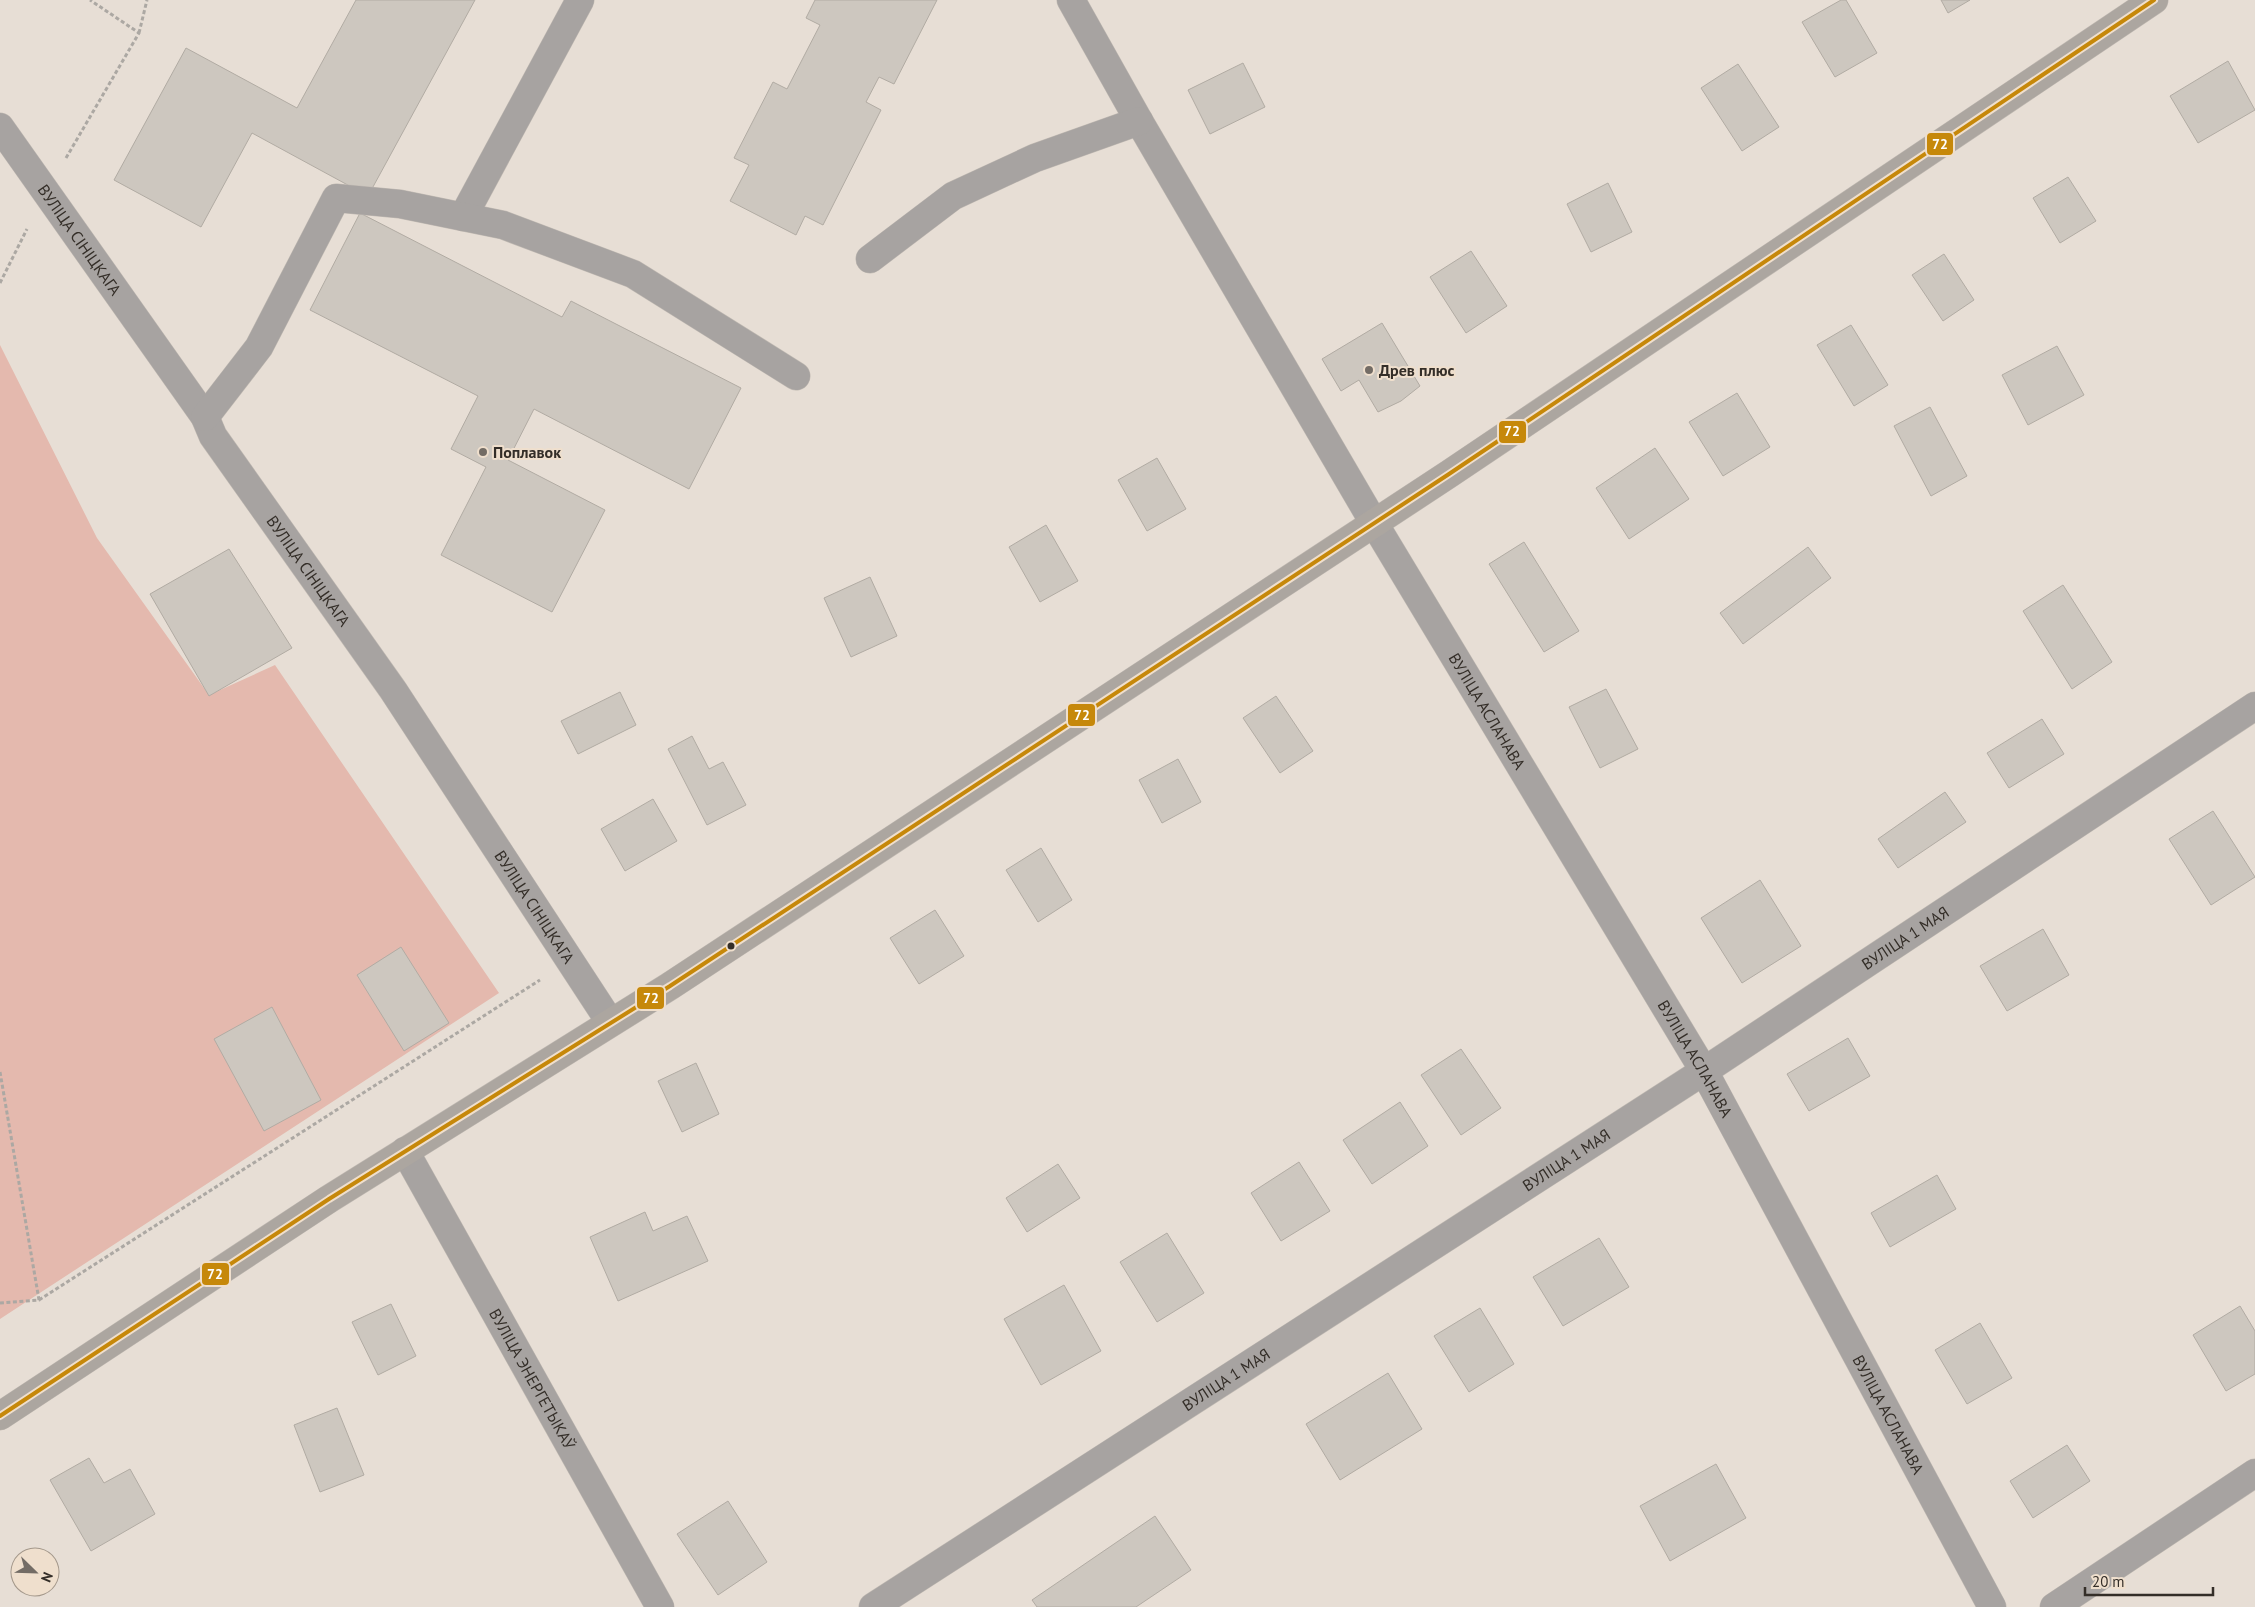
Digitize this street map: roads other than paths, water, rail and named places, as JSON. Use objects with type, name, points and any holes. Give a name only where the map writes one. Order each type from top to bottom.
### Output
[{"type":"main road","points":[[0,1416],[329,1199],[678,980],[1374,523],[2154,0]]},
{"type":"street","points":[[463,217],[580,0]]},
{"type":"street","name":"ВУЛІЦА АСЛАНАВА","points":[[1071,0],[1139,121],[1374,523],[1704,1071],[1992,1607]]},
{"type":"street","points":[[870,259],[953,196],[1035,158],[1139,121]]},
{"type":"street","name":"ВУЛІЦА СІНІЦКАГА","points":[[0,127],[205,417],[212,436],[393,690],[610,1022]]},
{"type":"street","points":[[205,417],[258,347],[336,198],[400,204],[503,226],[633,274],[796,376]]},
{"type":"street","name":"ВУЛІЦА 1 МАЯ","points":[[873,1607],[1704,1071],[2255,706]]},
{"type":"street","name":"ВУЛІЦА ЭНЕРГЕТЫКАЎ","points":[[404,1151],[660,1607]]},
{"type":"street","points":[[2054,1607],[2255,1473]]},
{"type":"place","name":"Древ плюс","points":[[1369,370]]},
{"type":"place","name":"Поплавок","points":[[483,452]]}]
